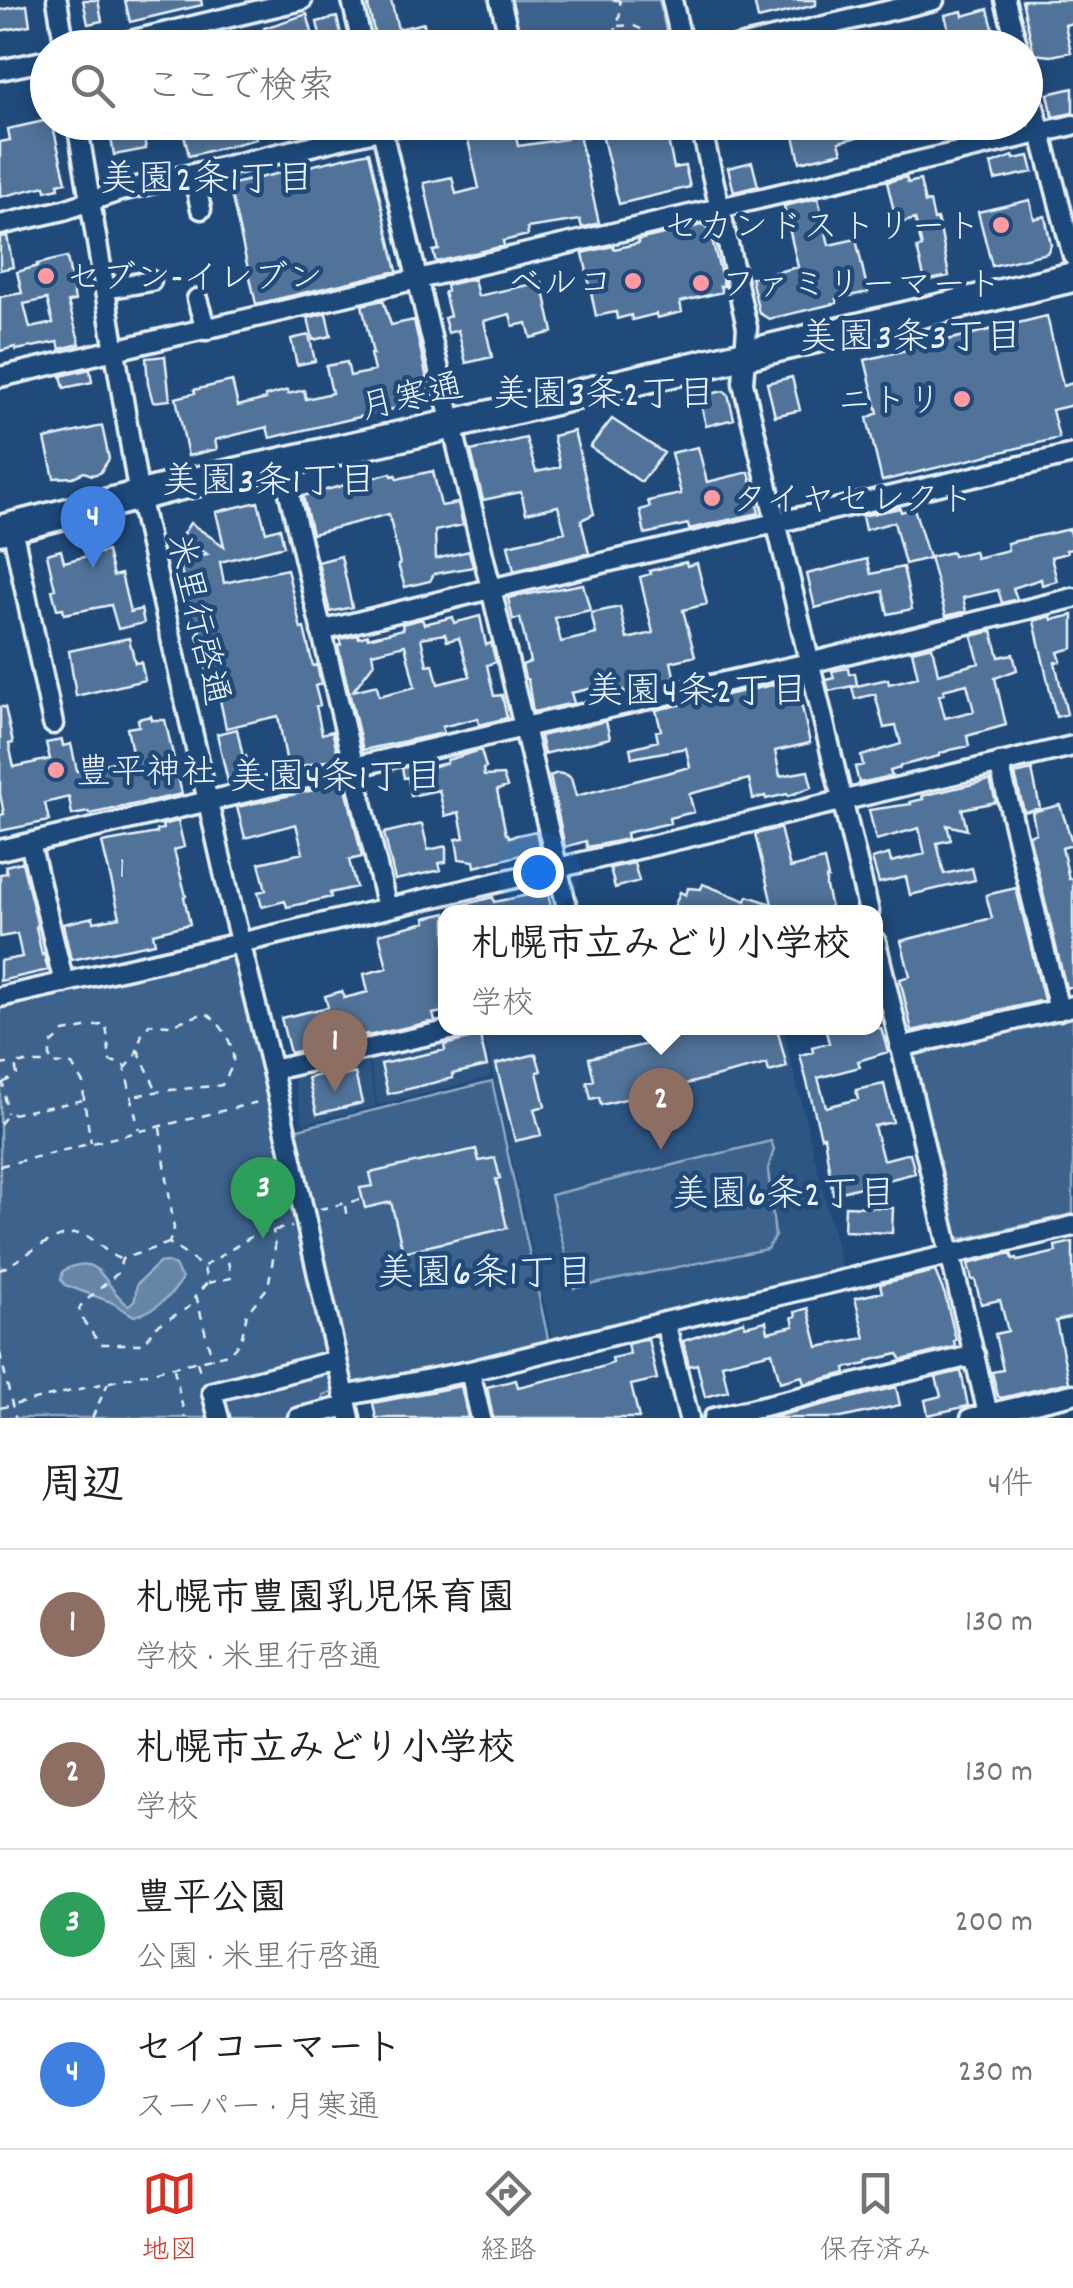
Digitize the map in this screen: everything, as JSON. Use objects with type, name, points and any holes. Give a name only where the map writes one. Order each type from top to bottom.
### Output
[{"type":"highway","name":"月寒通","points":[[6,528],[1073,277]]},
{"type":"street","points":[[57,0],[62,30]]},
{"type":"street","points":[[176,30],[302,0]]},
{"type":"street","points":[[352,0],[359,30]]},
{"type":"street","points":[[500,0],[508,30]]},
{"type":"street","points":[[672,0],[674,30]]},
{"type":"street","points":[[807,30],[934,0]]},
{"type":"street","points":[[1005,0],[1013,30]]},
{"type":"street","points":[[0,70],[30,64]]},
{"type":"street","points":[[1043,132],[1073,125]]},
{"type":"street","name":"米里行啓通","points":[[81,140],[138,496],[272,1070],[299,1220],[347,1407]]},
{"type":"street","points":[[0,225],[326,140]]},
{"type":"street","points":[[384,140],[566,905]]},
{"type":"street","points":[[704,140],[747,326],[743,382],[867,905]]},
{"type":"street","points":[[0,377],[1010,140]]},
{"type":"street","points":[[1042,140],[1073,256]]},
{"type":"street","points":[[193,174],[201,209]]},
{"type":"street","points":[[105,290],[151,281]]},
{"type":"street","points":[[197,299],[206,330]]},
{"type":"street","points":[[321,631],[1073,454]]},
{"type":"street","points":[[282,463],[387,908]]},
{"type":"street","points":[[6,528],[53,724]]},
{"type":"street","points":[[0,850],[1073,598]]},
{"type":"street","points":[[0,998],[1073,746]]},
{"type":"street","points":[[900,1047],[1066,1008],[999,764]]},
{"type":"street","points":[[30,843],[64,983]]},
{"type":"street","points":[[883,973],[974,1354],[983,1417],[1073,1394]]},
{"type":"street","points":[[272,1070],[438,1033]]},
{"type":"street","points":[[298,1418],[665,1322],[1073,1226]]},
{"type":"street","points":[[665,1322],[689,1418]]},
{"type":"street","points":[[714,1418],[974,1354]]},
{"type":"street","points":[[219,1418],[212,1392],[336,1360]]},
{"type":"street","points":[[470,1371],[481,1418]]},
{"type":"path","points":[[612,0],[621,0],[616,30]]},
{"type":"path","points":[[523,25],[525,30]]},
{"type":"path","points":[[618,26],[632,25],[643,30]]},
{"type":"path","points":[[125,1069],[150,1024],[170,1025],[206,1013],[214,1017],[231,1047],[233,1063],[222,1085],[132,1098]]},
{"type":"path","points":[[50,1063],[50,1045],[64,1032],[106,1024],[110,1061],[124,1064],[139,1132]]},
{"type":"path","points":[[138,1049],[157,1092]]},
{"type":"path","points":[[8,1114],[2,1083],[16,1075],[15,1063]]},
{"type":"path","points":[[0,1065],[72,1065],[83,1083],[91,1144]]},
{"type":"path","points":[[0,1166],[278,1098]]},
{"type":"path","points":[[0,1124],[8,1114],[84,1100]]},
{"type":"path","points":[[0,1270],[48,1242],[78,1234],[122,1260],[169,1243],[174,1230],[160,1126]]},
{"type":"path","points":[[204,1267],[257,1233],[363,1199]]},
{"type":"path","points":[[344,1203],[348,1220]]},
{"type":"path","points":[[0,1408],[228,1354],[241,1340],[252,1304],[268,1287],[273,1230]]},
{"type":"path","points":[[169,1243],[204,1267],[207,1283]]},
{"type":"path","points":[[122,1260],[118,1273],[79,1309],[100,1344],[144,1344],[156,1327],[188,1307],[207,1283],[231,1278],[226,1252]]},
{"type":"path","points":[[196,1295],[212,1358]]},
{"type":"path","points":[[0,1352],[15,1418]]},
{"type":"path","points":[[197,1362],[201,1375]]},
{"type":"path","points":[[173,1368],[186,1418]]},
{"type":"path","points":[[0,1380],[8,1388]]},
{"type":"path","points":[[92,1418],[108,1383]]},
{"type":"path","points":[[0,1392],[8,1388]]},
{"type":"shaded area","points":[[509,0],[659,0],[666,30],[515,30]]},
{"type":"shaded area","points":[[234,952],[278,1134],[492,1081],[549,1343],[323,1395],[327,1418],[0,1418],[0,1004]]},
{"type":"shaded area","points":[[1073,1016],[1073,1214],[962,1239],[954,1235],[912,1070],[916,1055]]},
{"type":"shaded area","points":[[482,1035],[491,1077],[378,1105],[370,1062]]},
{"type":"shaded area","points":[[484,1035],[785,1035],[842,1269],[552,1338]]},
{"type":"shaded area","points":[[368,1062],[376,1106],[303,1124],[293,1077]]},
{"type":"shaded area","points":[[771,1141],[774,1149],[768,1169],[775,1237],[767,1249],[574,1288],[551,1195]]},
{"type":"shaded area","points":[[159,1263],[175,1266],[182,1279],[162,1302],[134,1316],[111,1302],[65,1285],[61,1279],[63,1271],[76,1265],[94,1268],[128,1305],[135,1299],[137,1284]]},
{"type":"building","points":[[83,0],[98,0],[102,21],[88,24]]},
{"type":"building","points":[[125,0],[201,0],[202,5],[130,22]]},
{"type":"building","points":[[372,0],[391,0],[398,29],[424,23],[425,30],[374,30],[368,6]]},
{"type":"building","points":[[754,0],[816,0],[816,5],[758,19]]},
{"type":"building","points":[[1022,0],[1073,0],[1073,23],[1065,25],[1071,52],[1043,55],[1043,30],[1029,30]]},
{"type":"building","points":[[27,5],[30,25],[0,31],[0,10]]},
{"type":"building","points":[[988,9],[993,30],[949,30],[945,15],[962,11],[963,16]]},
{"type":"building","points":[[307,14],[311,30],[264,30]]},
{"type":"building","points":[[337,17],[340,30],[319,30],[317,22]]},
{"type":"building","points":[[1073,88],[1073,113],[1053,117],[1048,94]]},
{"type":"building","points":[[30,124],[30,140],[56,140],[66,182],[46,191],[45,186],[0,197],[0,142],[10,140],[8,129]]},
{"type":"building","points":[[111,140],[144,140],[146,149],[114,155]]},
{"type":"building","points":[[185,140],[252,140],[189,156]]},
{"type":"building","points":[[468,140],[517,140],[518,146],[580,140],[599,223],[582,228],[580,220],[527,228],[528,235],[503,241],[504,246],[436,262],[433,251],[439,250],[424,183],[452,177],[456,194],[479,188]]},
{"type":"building","points":[[603,140],[668,140],[674,168],[685,166],[690,187],[619,204]]},
{"type":"building","points":[[795,140],[846,140],[839,142],[842,152],[800,162]]},
{"type":"building","points":[[369,152],[397,271],[256,304],[229,185]]},
{"type":"building","points":[[1013,156],[1029,156],[1033,172],[995,180],[991,164]]},
{"type":"building","points":[[752,162],[758,186],[734,192],[728,168]]},
{"type":"building","points":[[906,177],[908,183],[920,180],[925,203],[930,202],[949,276],[925,281],[915,219],[897,224],[887,182]]},
{"type":"building","points":[[818,198],[829,245],[856,239],[868,292],[769,319],[759,313],[751,278],[798,267],[784,206]]},
{"type":"building","name":"セカンドストリート","points":[[1030,200],[1034,219],[1045,216],[1051,245],[1047,253],[992,266],[978,212]]},
{"type":"building","points":[[706,224],[724,286],[720,286],[722,292],[680,302],[682,312],[657,318],[656,314],[617,319],[616,312],[596,316],[583,253],[613,246],[614,249]]},
{"type":"building","points":[[7,236],[13,267],[0,270],[0,237]]},
{"type":"building","points":[[67,257],[75,301],[68,302],[80,344],[60,349],[58,342],[0,351],[0,297],[22,293],[17,272]],"holes":[[[47,299],[53,323],[30,328],[24,304]]]},
{"type":"building","points":[[474,279],[478,296],[542,282],[553,332],[531,338],[527,323],[513,326],[510,314],[484,321],[492,357],[466,363],[458,330],[448,333],[444,318],[450,316],[444,292],[446,285]]},
{"type":"building","points":[[383,300],[391,325],[414,320],[431,397],[270,438],[267,427],[215,440],[217,449],[188,456],[176,398],[232,381],[238,406],[288,390],[288,394],[304,390],[306,399],[332,393],[326,366],[347,362],[350,376],[374,371],[362,305]]},
{"type":"building","points":[[326,313],[331,336],[313,340],[308,318]]},
{"type":"building","name":"ニトリ","points":[[1047,316],[1063,386],[1073,383],[1073,405],[1052,410],[1059,438],[882,481],[867,418],[878,413],[865,360]]},
{"type":"building","points":[[309,335],[315,361],[297,365],[291,339]]},
{"type":"building","points":[[165,356],[170,400],[153,402],[146,358]]},
{"type":"building","points":[[90,369],[92,382],[64,388],[61,376]]},
{"type":"building","points":[[792,377],[800,410],[775,416],[767,383]]},
{"type":"building","points":[[724,391],[734,419],[706,426],[699,396]]},
{"type":"building","points":[[612,419],[664,453],[641,482],[590,447]]},
{"type":"building","points":[[102,426],[109,459],[100,473],[54,478],[45,439]]},
{"type":"building","points":[[574,431],[594,514],[581,520],[589,553],[514,571],[508,545],[565,532],[558,506],[526,513],[521,492],[483,500],[471,451],[526,438],[536,472],[560,467],[553,436]]},
{"type":"building","points":[[698,447],[707,482],[749,472],[759,513],[689,529],[688,524],[645,534],[640,510],[650,507],[648,501],[681,494],[671,453]]},
{"type":"building","points":[[433,471],[441,506],[458,503],[463,525],[435,531],[436,559],[469,551],[473,567],[434,574],[430,581],[405,587],[389,514],[312,534],[303,496],[391,473],[397,479]]},
{"type":"building","points":[[258,502],[266,532],[280,528],[284,546],[220,562],[224,583],[287,569],[301,629],[304,628],[313,666],[317,665],[321,684],[315,686],[320,705],[316,706],[322,734],[332,731],[339,758],[288,769],[278,716],[226,728],[216,681],[209,682],[197,636],[201,628],[192,616],[179,561],[207,554],[181,537],[190,523],[224,546],[216,512]]},
{"type":"building","points":[[900,508],[901,512],[914,508],[929,558],[905,564],[894,522],[865,530],[862,516]]},
{"type":"building","points":[[1070,529],[1073,549],[1051,557],[1057,581],[1042,585],[1041,579],[1013,588],[1017,599],[1002,603],[998,590],[963,598],[966,611],[946,616],[930,557],[974,551],[976,558],[1008,550],[1007,543]]},
{"type":"building","points":[[61,550],[64,562],[107,551],[113,576],[121,574],[130,612],[141,609],[144,623],[118,629],[111,605],[64,614],[63,608],[57,609],[47,554]]},
{"type":"building","points":[[341,556],[352,607],[330,612],[318,562]]},
{"type":"building","points":[[867,559],[871,574],[903,567],[912,609],[888,614],[883,591],[815,608],[807,574]]},
{"type":"building","points":[[686,562],[687,566],[697,563],[707,604],[683,610],[695,656],[671,662],[675,680],[623,692],[609,693],[607,685],[571,693],[574,703],[533,712],[522,665],[530,662],[520,618],[513,620],[508,598],[583,584],[590,610],[555,618],[561,642],[596,634],[591,613],[620,607],[627,639],[653,633],[640,577]]},
{"type":"building","points":[[1073,615],[1073,648],[1058,652],[1061,661],[1055,662],[1067,714],[1056,717],[1034,621]]},
{"type":"building","points":[[480,616],[486,645],[491,643],[496,662],[487,665],[494,696],[502,695],[507,718],[479,725],[478,718],[442,727],[444,733],[363,750],[338,646],[340,639],[358,635],[368,638],[403,629],[402,624],[422,619],[424,624],[453,617],[454,623]],"holes":[[[445,634],[447,641],[459,638],[470,676],[438,684],[433,664],[427,665],[421,638]],[[405,645],[415,687],[379,696],[377,685],[353,691],[374,663],[372,653]]]},
{"type":"building","points":[[992,631],[999,657],[1013,654],[1017,670],[995,678],[1006,725],[967,736],[969,746],[900,766],[890,771],[892,776],[859,783],[855,767],[863,765],[861,756],[901,744],[896,726],[884,728],[875,694],[855,699],[852,687],[918,677],[912,651],[932,646],[938,674],[979,663],[972,636]],"holes":[[[967,684],[974,711],[945,718],[939,695],[944,694],[943,690]]]},
{"type":"building","points":[[129,638],[135,663],[141,662],[145,680],[76,696],[69,651]]},
{"type":"building","points":[[848,668],[849,674],[855,673],[857,685],[829,691],[826,680],[834,678],[832,671]]},
{"type":"building","points":[[796,680],[810,743],[775,751],[780,776],[808,771],[812,787],[788,796],[753,799],[749,779],[689,794],[694,812],[669,818],[670,823],[626,833],[627,839],[587,847],[586,841],[565,847],[550,776],[557,773],[571,778],[576,796],[690,767],[686,748],[632,758],[630,748],[658,741],[656,731],[661,730],[656,710]]},
{"type":"building","points":[[0,707],[5,707],[14,767],[50,759],[46,743],[62,740],[63,746],[71,744],[77,771],[133,757],[127,728],[139,726],[138,719],[151,716],[152,720],[165,720],[182,794],[72,815],[69,797],[45,803],[49,821],[0,831],[0,815],[4,814],[0,794]]},
{"type":"building","points":[[606,721],[610,738],[544,754],[540,736]]},
{"type":"building","points":[[237,729],[249,769],[245,770],[247,778],[228,782],[217,734]]},
{"type":"building","points":[[481,750],[484,776],[503,775],[507,787],[497,790],[506,834],[509,837],[536,831],[540,850],[475,867],[474,861],[459,859],[456,839],[464,838],[459,812],[445,816],[439,790],[411,796],[402,768],[416,765],[417,770]]},
{"type":"building","points":[[1032,770],[1040,808],[1024,812],[1015,774]]},
{"type":"building","points":[[990,780],[996,802],[962,809],[967,830],[947,825],[951,840],[937,843],[944,874],[972,868],[975,880],[910,895],[906,877],[879,883],[872,859],[889,854],[891,862],[925,854],[919,828],[876,840],[869,810],[911,804],[923,799],[922,796]]},
{"type":"building","points":[[345,783],[362,857],[349,860],[356,887],[287,907],[285,901],[262,907],[258,892],[266,890],[259,863],[303,853],[296,824],[245,838],[237,807]]},
{"type":"building","points":[[1060,805],[1073,845],[1062,848],[1069,879],[1073,878],[1073,986],[1066,988],[1029,835],[1036,833],[1032,812]]},
{"type":"building","points":[[178,821],[184,847],[174,850],[190,924],[153,933],[155,943],[71,960],[63,924],[93,917],[94,922],[120,917],[102,843],[157,833],[162,825]]},
{"type":"building","points":[[422,824],[428,850],[446,846],[446,862],[439,863],[441,870],[395,880],[384,833]]},
{"type":"building","points":[[780,828],[790,868],[824,860],[830,905],[675,905],[680,892],[686,895],[688,888],[701,889],[703,884],[746,901],[748,896],[772,904],[755,834]]},
{"type":"building","points":[[22,862],[48,970],[0,981],[0,961],[22,957],[17,934],[0,937],[0,874],[7,873],[5,866]]},
{"type":"building","points":[[634,863],[639,881],[615,888],[610,868]]},
{"type":"building","points":[[546,884],[550,905],[463,905],[493,897],[494,902],[528,895],[526,888]]},
{"type":"building","points":[[1016,888],[1044,1000],[912,1031],[900,979],[910,976],[901,941],[992,918],[986,895]]},
{"type":"building","points":[[438,915],[435,1021],[290,1053],[281,1018],[328,1007],[325,996],[342,991],[344,998],[368,992],[364,974],[387,968],[379,934],[426,922],[425,918]]},
{"type":"building","points":[[779,1035],[787,1067],[769,1072],[767,1064],[601,1105],[599,1097],[591,1099],[587,1082],[594,1080],[589,1058],[664,1040],[663,1036]]},
{"type":"building","points":[[827,1035],[883,1035],[888,1052],[858,1061],[860,1067],[818,1078],[826,1107],[858,1099],[856,1090],[884,1084],[893,1122],[874,1126],[883,1160],[910,1153],[915,1173],[833,1194],[824,1136],[821,1137],[800,1055],[829,1043]]},
{"type":"building","points":[[480,1036],[487,1066],[388,1094],[381,1064],[445,1050],[444,1045]]},
{"type":"building","points":[[536,1054],[545,1106],[534,1109],[541,1135],[515,1141],[496,1064]]},
{"type":"building","points":[[331,1072],[332,1079],[355,1073],[362,1103],[317,1114],[308,1078]]},
{"type":"building","points":[[476,1149],[479,1161],[495,1158],[507,1228],[403,1252],[391,1202],[365,1208],[360,1188],[373,1186],[370,1173]]},
{"type":"building","points":[[845,1206],[893,1208],[892,1233],[844,1231]]},
{"type":"building","points":[[1073,1242],[1073,1317],[1056,1321],[1069,1382],[1001,1398],[992,1372],[1003,1370],[995,1334],[1008,1331],[1000,1300],[981,1304],[968,1264],[1011,1253],[1018,1261],[1056,1252],[1055,1246]]},
{"type":"building","points":[[935,1271],[945,1295],[955,1347],[902,1360],[898,1354],[867,1361],[845,1368],[846,1373],[804,1384],[802,1376],[780,1382],[772,1352],[722,1364],[728,1391],[705,1397],[697,1364],[689,1366],[683,1341],[744,1321],[745,1326],[766,1321],[768,1332],[794,1326],[795,1312],[808,1308],[818,1347],[865,1338],[855,1298],[882,1292],[880,1284]]},
{"type":"building","points":[[648,1339],[657,1379],[631,1385],[639,1418],[493,1418],[487,1387],[516,1380],[518,1387],[598,1368],[613,1363],[612,1358],[630,1354],[627,1344]]},
{"type":"building","points":[[961,1371],[968,1406],[928,1415],[925,1400],[941,1396],[936,1377]]},
{"type":"building","points":[[461,1386],[468,1418],[376,1418],[373,1403]]},
{"type":"building","points":[[896,1387],[900,1405],[841,1418],[769,1418]]},
{"type":"place","name":"セカンドストリート","points":[[1001,225]]},
{"type":"place","name":"セブン-イレブン","points":[[46,276]]},
{"type":"place","name":"ベルコ","points":[[633,281]]},
{"type":"place","name":"ファミリーマート","points":[[701,283]]},
{"type":"place","name":"ニトリ","points":[[962,399]]},
{"type":"place","name":"タイヤセレクト","points":[[712,498]]},
{"type":"place","name":"セイコーマート","points":[[93,568]]},
{"type":"place","name":"豊平神社","points":[[56,770]]},
{"type":"place","name":"札幌市豊園乳児保育園","points":[[335,1092]]},
{"type":"place","name":"札幌市立みどり小学校","points":[[661,1150]]},
{"type":"place","name":"豊平公園","points":[[263,1239]]},
{"type":"district","name":"美園2条1丁目","points":[[207,177]]},
{"type":"district","name":"美園3条3丁目","points":[[911,335]]},
{"type":"district","name":"美園3条2丁目","points":[[604,392]]},
{"type":"district","name":"美園3条1丁目","points":[[269,479]]},
{"type":"district","name":"美園4条2丁目","points":[[697,689]]},
{"type":"district","name":"美園4条1丁目","points":[[336,775]]},
{"type":"district","name":"美園6条2丁目","points":[[784,1192]]},
{"type":"district","name":"美園6条1丁目","points":[[485,1271]]}]
